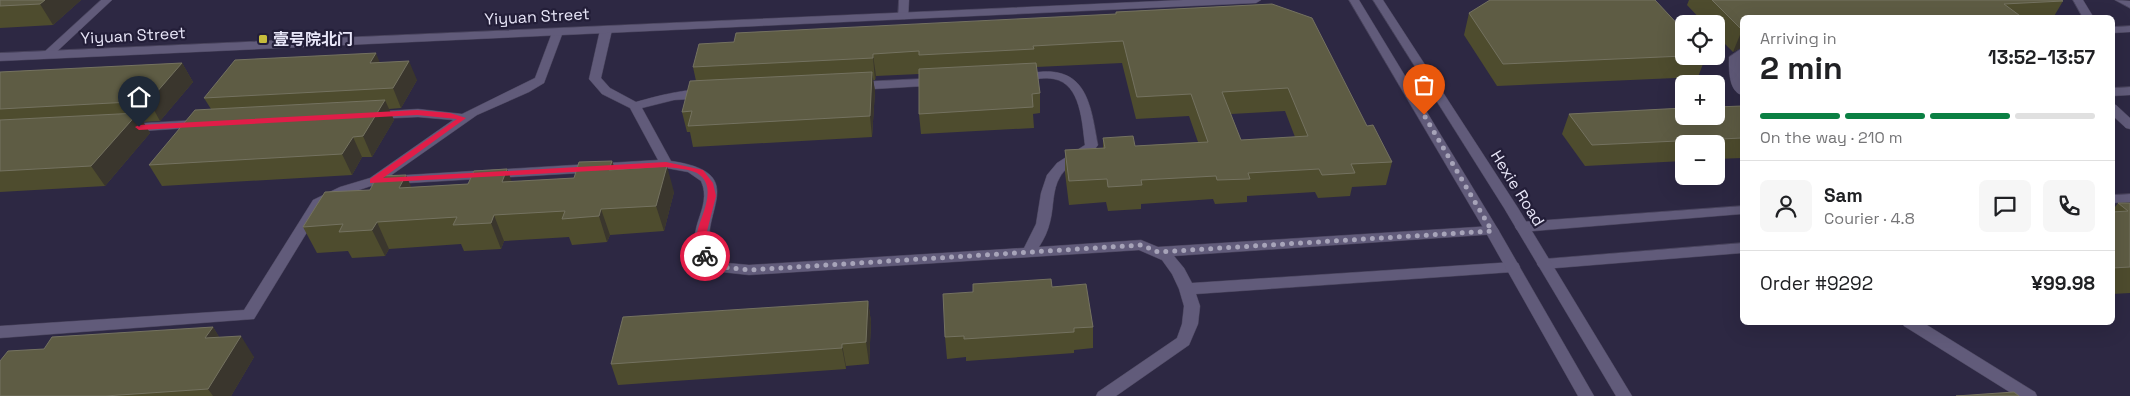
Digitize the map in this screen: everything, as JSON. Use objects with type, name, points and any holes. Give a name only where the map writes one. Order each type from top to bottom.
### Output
[{"type":"street","points":[[47,55],[106,0]]},
{"type":"street","points":[[904,0],[904,16]]},
{"type":"street","name":"Yiyuan Street","points":[[0,57],[1256,0]]},
{"type":"street","points":[[1354,0],[1492,231],[1586,396]]},
{"type":"street","name":"Hexie Road","points":[[1378,0],[1522,227],[1624,396]]},
{"type":"street","points":[[2078,0],[2087,15]]},
{"type":"street","points":[[2120,0],[2130,5]]},
{"type":"street","points":[[2115,30],[2130,29]]},
{"type":"street","points":[[606,30],[595,79],[606,91],[635,106],[666,164]]},
{"type":"street","points":[[373,181],[463,118],[540,80],[558,32]]},
{"type":"street","points":[[1740,53],[1735,56],[1735,75],[1740,86]]},
{"type":"street","points":[[1008,78],[1057,76],[1075,86],[1081,96],[1092,144],[1088,151],[1065,164],[1053,176],[1048,189],[1043,225],[1029,252]]},
{"type":"street","points":[[841,87],[949,81]]},
{"type":"street","points":[[2115,92],[2130,91]]},
{"type":"street","points":[[635,106],[674,96],[723,93]]},
{"type":"street","points":[[2115,111],[2130,125]]},
{"type":"street","points":[[358,116],[417,112],[463,118]]},
{"type":"street","points":[[119,128],[208,124]]},
{"type":"street","points":[[0,332],[250,315],[318,203],[345,190],[373,181],[666,164],[700,172],[709,183],[712,196],[700,239],[704,254],[713,266],[749,270],[1141,245],[1158,252],[1167,257],[1179,272],[1187,288],[1192,306],[1190,324],[1182,341],[1104,396]]},
{"type":"street","points":[[2115,199],[2130,198]]},
{"type":"street","points":[[1522,227],[1740,210]]},
{"type":"street","points":[[1158,252],[1492,231]]},
{"type":"street","points":[[1544,264],[1740,248]]},
{"type":"street","points":[[1187,288],[1513,267]]},
{"type":"street","points":[[1914,325],[2029,396]]},
{"type":"building","points":[[0,0],[45,0],[40,4],[0,6]]},
{"type":"building","points":[[1490,0],[1655,0],[1675,21],[1675,56],[1503,64],[1469,13]]},
{"type":"building","points":[[1712,0],[2063,1],[2004,4],[2019,15],[1740,15],[1740,28]]},
{"type":"building","points":[[1272,4],[1312,18],[1367,126],[1373,125],[1392,162],[1351,164],[1355,173],[1322,175],[1319,169],[1248,173],[1250,179],[1217,180],[1216,176],[1141,180],[1142,185],[1108,187],[1107,179],[1069,181],[1065,150],[1105,148],[1103,138],[1133,136],[1135,146],[1208,142],[1191,94],[1137,97],[1123,41],[1033,46],[1034,49],[919,55],[919,51],[873,54],[873,58],[693,67],[699,44],[734,42],[736,33],[1116,14],[1116,12]],"holes":[[[1288,88],[1308,136],[1241,140],[1222,92]]]},
{"type":"building","points":[[376,53],[370,63],[409,61],[393,88],[204,98],[235,60]]},
{"type":"building","points":[[182,63],[149,101],[0,109],[0,72]]},
{"type":"building","points":[[1036,63],[1040,93],[1032,94],[1033,107],[919,114],[919,69]]},
{"type":"building","points":[[872,72],[870,116],[688,126],[692,111],[682,112],[690,81]]},
{"type":"building","points":[[385,100],[363,136],[353,137],[342,154],[149,165],[195,110]]},
{"type":"building","points":[[1740,106],[1740,138],[1725,139],[1725,135],[1675,135],[1675,141],[1592,145],[1569,114],[1675,108],[1675,125],[1725,125],[1725,107]]},
{"type":"building","points":[[138,113],[91,166],[0,171],[0,120]]},
{"type":"building","points":[[612,161],[609,170],[667,166],[656,206],[601,209],[599,216],[562,219],[565,211],[494,215],[491,223],[453,225],[457,217],[377,222],[372,230],[339,232],[343,224],[303,227],[325,192],[370,190],[377,176],[406,175],[399,188],[468,184],[474,171],[507,169],[502,182],[574,178],[579,162]]},
{"type":"building","points":[[2118,203],[2130,203],[2130,267],[2115,268],[2115,212],[2128,211]]},
{"type":"building","points":[[1051,279],[1052,287],[1086,284],[1093,327],[1074,328],[1074,332],[964,339],[964,336],[945,337],[943,294],[973,292],[973,284]]},
{"type":"building","points":[[868,301],[866,342],[842,344],[842,348],[611,364],[623,317]]},
{"type":"building","points":[[213,327],[205,338],[241,336],[208,389],[105,396],[0,396],[0,361],[8,351],[44,349],[52,337]]},
{"type":"building","points":[[2014,392],[2019,396],[1956,396]]},
{"type":"way so far","points":[[705,256],[713,266],[749,270],[1141,245],[1158,252],[1492,231],[1424,115]]},
{"type":"place","name":"壹号院北门","points":[[263,39]]},
{"type":"route","points":[[139,127],[417,112],[463,118],[373,181],[666,164],[700,172],[709,183],[712,196],[700,239],[705,256]]}]
